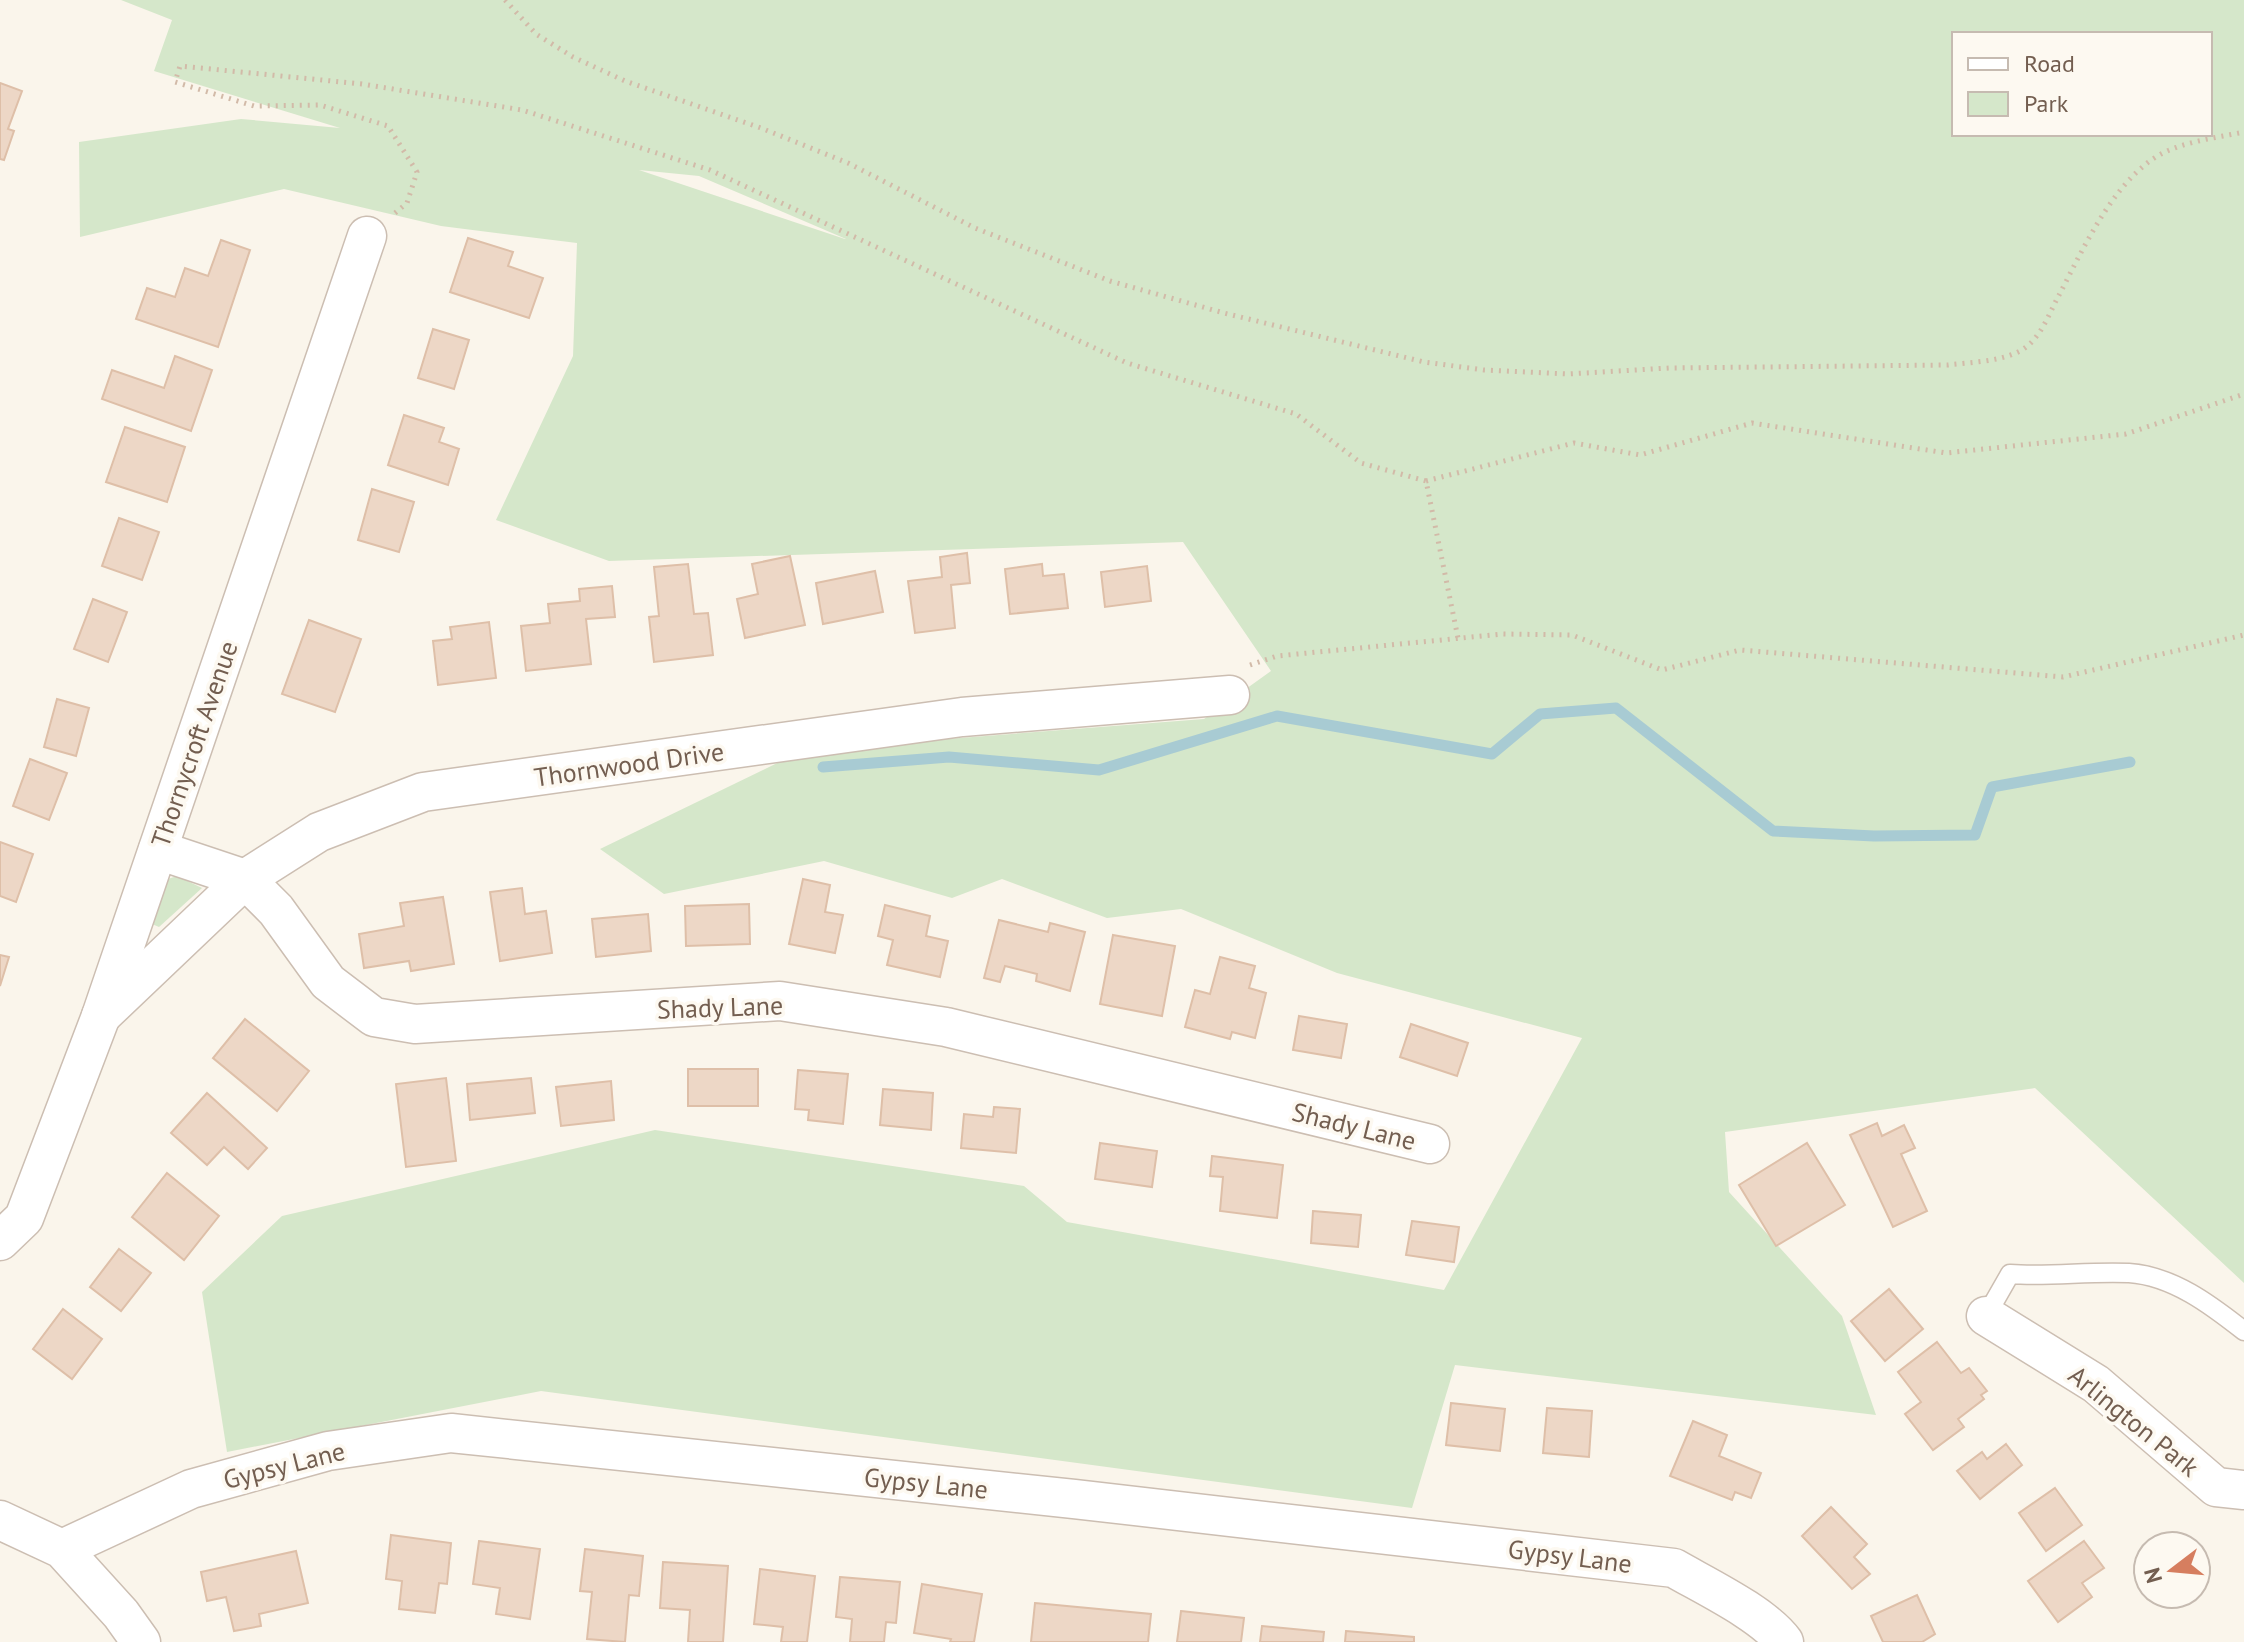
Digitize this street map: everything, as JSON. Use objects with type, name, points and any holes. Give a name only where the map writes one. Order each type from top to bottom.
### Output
[{"type":"street","name":"Thornycroft Avenue","points":[[0,1241],[24,1218],[101,1016],[367,236]]},
{"type":"street","name":"Thornwood Drive","points":[[101,1016],[245,879],[319,832],[423,792],[962,717],[1230,695]]},
{"type":"street","name":"Shady Lane","points":[[158,850],[245,879],[276,910],[328,982],[374,1017],[415,1024],[780,1001],[946,1027],[1430,1144]]},
{"type":"street","name":"Arlington Park","points":[[1986,1316],[2096,1384],[2216,1487],[2244,1490]]},
{"type":"street","name":"Gypsy Lane","points":[[62,1549],[191,1489],[328,1451],[451,1433],[1059,1497],[1674,1568],[1728,1599],[1778,1633],[1784,1642]]},
{"type":"street","points":[[0,1520],[62,1549],[121,1614],[141,1642]]},
{"type":"lane","points":[[1986,1316],[2010,1274],[2130,1273],[2167,1282],[2208,1303],[2244,1331]]},
{"type":"path","points":[[505,0],[536,34],[573,57],[625,81],[761,128],[848,163],[975,228],[1110,281],[1224,313],[1424,362],[1484,370],[1568,374],[1669,368],[1948,365],[1990,360],[2020,351],[2038,335],[2091,235],[2121,190],[2146,164],[2170,149],[2244,132]]},
{"type":"path","points":[[367,236],[407,203],[417,172],[388,126],[320,105],[254,106],[175,82],[180,66],[362,84],[522,110],[710,170],[1127,363],[1296,414],[1361,463],[1426,481],[1574,443],[1640,455],[1752,423],[1946,453],[2126,434],[2244,394]]},
{"type":"path","points":[[1426,481],[1458,638]]},
{"type":"path","points":[[1230,695],[1235,670],[1277,656],[1503,634],[1572,635],[1662,670],[1740,650],[2063,677],[2244,635]]},
{"type":"green space","points":[[121,0],[2244,0],[2244,1283],[2035,1088],[1725,1132],[1729,1192],[1842,1316],[1876,1415],[1455,1365],[1412,1508],[541,1391],[227,1452],[202,1292],[282,1216],[655,1130],[1024,1186],[1067,1222],[1444,1290],[1582,1038],[1337,973],[1181,909],[1107,918],[1002,879],[952,898],[824,861],[664,894],[600,849],[804,750],[1204,719],[1271,671],[1183,542],[609,561],[496,520],[573,356],[577,243],[441,226],[284,189],[80,237],[79,142],[241,119],[340,128],[154,71],[172,20]],"holes":[[[639,170],[699,176],[846,239]]]},
{"type":"green space","points":[[177,876],[202,888],[159,927],[152,924],[168,879]]},
{"type":"building","points":[[0,83],[22,91],[8,129],[14,131],[4,160],[0,159]]},
{"type":"building","points":[[468,238],[513,252],[508,266],[543,278],[529,318],[450,292]]},
{"type":"building","points":[[221,240],[250,250],[218,347],[136,319],[147,288],[175,297],[185,268],[208,276]]},
{"type":"building","points":[[433,329],[469,340],[454,389],[418,378]]},
{"type":"building","points":[[175,356],[212,370],[191,431],[102,399],[112,370],[164,388]]},
{"type":"building","points":[[404,415],[444,428],[439,442],[459,449],[448,485],[388,465]]},
{"type":"building","points":[[125,427],[185,447],[167,502],[106,482]]},
{"type":"building","points":[[372,489],[414,502],[399,552],[358,540]]},
{"type":"building","points":[[119,518],[159,532],[142,580],[102,566]]},
{"type":"building","points":[[967,553],[970,583],[951,585],[955,628],[915,633],[908,581],[942,577],[940,557]]},
{"type":"building","points":[[790,556],[805,625],[745,638],[737,599],[758,594],[752,564]]},
{"type":"building","points":[[688,564],[694,614],[708,613],[713,655],[654,662],[649,617],[659,616],[654,567]]},
{"type":"building","points":[[1042,564],[1043,576],[1064,574],[1068,608],[1010,614],[1005,569]]},
{"type":"building","points":[[1147,566],[1151,601],[1105,607],[1101,572]]},
{"type":"building","points":[[875,571],[883,612],[823,624],[816,583]]},
{"type":"building","points":[[612,586],[615,617],[586,619],[591,664],[526,671],[521,626],[550,623],[548,604],[580,601],[579,589]]},
{"type":"building","points":[[93,599],[127,612],[108,662],[74,649]]},
{"type":"building","points":[[309,620],[361,639],[335,712],[282,694]]},
{"type":"building","points":[[489,622],[496,678],[438,685],[433,641],[452,639],[450,627]]},
{"type":"building","points":[[57,699],[89,708],[76,756],[44,747]]},
{"type":"building","points":[[30,759],[67,773],[49,820],[13,806]]},
{"type":"building","points":[[0,842],[33,854],[16,902],[0,896]]},
{"type":"building","points":[[803,879],[830,885],[825,912],[843,915],[835,953],[789,944]]},
{"type":"building","points":[[522,888],[525,914],[546,911],[552,953],[500,961],[490,892]]},
{"type":"building","points":[[443,897],[454,964],[411,971],[409,961],[364,968],[359,934],[404,926],[400,903]]},
{"type":"building","points":[[749,904],[750,944],[686,946],[685,906]]},
{"type":"building","points":[[885,905],[930,916],[926,936],[948,941],[940,977],[887,965],[893,940],[878,936]]},
{"type":"building","points":[[648,914],[651,951],[596,957],[592,919]]},
{"type":"building","points":[[999,920],[1048,932],[1050,923],[1085,932],[1070,991],[1036,981],[1037,974],[1005,966],[1000,982],[984,978]]},
{"type":"building","points":[[1113,935],[1175,946],[1162,1016],[1100,1004]]},
{"type":"building","points":[[0,955],[9,957],[0,986]]},
{"type":"building","points":[[1220,957],[1255,966],[1249,988],[1266,993],[1255,1038],[1232,1032],[1230,1039],[1185,1027],[1195,990],[1210,994]]},
{"type":"building","points":[[1299,1016],[1347,1024],[1341,1058],[1293,1050]]},
{"type":"building","points":[[245,1019],[309,1071],[277,1111],[213,1058]]},
{"type":"building","points":[[1411,1024],[1468,1043],[1457,1076],[1400,1057]]},
{"type":"building","points":[[688,1069],[758,1069],[758,1106],[688,1106]]},
{"type":"building","points":[[798,1070],[848,1074],[843,1124],[808,1120],[809,1110],[795,1109]]},
{"type":"building","points":[[446,1078],[456,1161],[406,1167],[396,1084]]},
{"type":"building","points":[[531,1078],[535,1113],[470,1120],[467,1084]]},
{"type":"building","points":[[611,1081],[614,1120],[561,1126],[556,1087]]},
{"type":"building","points":[[883,1089],[933,1093],[931,1130],[880,1125]]},
{"type":"building","points":[[207,1093],[267,1148],[248,1169],[224,1147],[207,1165],[171,1133]]},
{"type":"building","points":[[994,1107],[1020,1109],[1016,1153],[961,1148],[964,1114],[993,1117]]},
{"type":"building","points":[[1877,1123],[1882,1136],[1904,1125],[1915,1148],[1901,1154],[1927,1211],[1893,1227],[1850,1135]]},
{"type":"building","points":[[1100,1143],[1157,1151],[1152,1187],[1095,1179]]},
{"type":"building","points":[[1807,1143],[1845,1205],[1776,1246],[1739,1185]]},
{"type":"building","points":[[1212,1156],[1283,1165],[1277,1218],[1220,1211],[1223,1177],[1210,1176]]},
{"type":"building","points":[[167,1173],[219,1216],[184,1260],[132,1217]]},
{"type":"building","points":[[1313,1211],[1361,1215],[1358,1247],[1311,1243]]},
{"type":"building","points":[[1412,1221],[1459,1227],[1454,1262],[1406,1255]]},
{"type":"building","points":[[119,1249],[151,1273],[121,1311],[90,1287]]},
{"type":"building","points":[[1889,1289],[1923,1329],[1885,1361],[1851,1321]]},
{"type":"building","points":[[63,1309],[102,1339],[72,1379],[33,1349]]},
{"type":"building","points":[[1937,1342],[1961,1373],[1969,1368],[1987,1391],[1981,1395],[1984,1399],[1958,1419],[1964,1427],[1933,1450],[1905,1414],[1921,1402],[1898,1372]]},
{"type":"building","points":[[1451,1403],[1505,1409],[1500,1451],[1446,1445]]},
{"type":"building","points":[[1547,1408],[1592,1411],[1589,1457],[1543,1453]]},
{"type":"building","points":[[1693,1421],[1727,1435],[1719,1456],[1761,1473],[1751,1498],[1735,1492],[1732,1500],[1670,1476]]},
{"type":"building","points":[[2006,1444],[2022,1465],[1980,1499],[1957,1471],[1982,1452],[1987,1459]]},
{"type":"building","points":[[2055,1488],[2082,1525],[2046,1551],[2019,1513]]},
{"type":"building","points":[[1831,1507],[1867,1544],[1854,1557],[1870,1574],[1852,1589],[1802,1536]]},
{"type":"building","points":[[391,1535],[451,1543],[447,1584],[439,1583],[435,1613],[399,1609],[402,1581],[386,1579]]},
{"type":"building","points":[[479,1541],[540,1549],[530,1619],[496,1614],[500,1588],[473,1584]]},
{"type":"building","points":[[2084,1541],[2104,1568],[2082,1583],[2092,1597],[2058,1622],[2028,1581]]},
{"type":"building","points":[[585,1549],[643,1556],[639,1596],[629,1595],[625,1642],[587,1639],[592,1592],[580,1591]]},
{"type":"building","points":[[296,1551],[308,1603],[259,1614],[261,1626],[234,1631],[226,1597],[207,1601],[201,1572]]},
{"type":"building","points":[[663,1562],[728,1566],[723,1642],[688,1642],[690,1610],[660,1608]]},
{"type":"building","points":[[760,1569],[815,1576],[807,1642],[781,1642],[783,1627],[754,1624]]},
{"type":"building","points":[[840,1577],[900,1582],[896,1623],[886,1622],[884,1642],[850,1642],[852,1619],[836,1617]]},
{"type":"building","points":[[922,1584],[982,1594],[974,1642],[950,1642],[951,1639],[914,1633]]},
{"type":"building","points":[[1917,1595],[1935,1634],[1922,1642],[1883,1642],[1871,1616]]},
{"type":"building","points":[[1035,1603],[1151,1614],[1148,1642],[1031,1642]]},
{"type":"building","points":[[1181,1611],[1244,1618],[1241,1642],[1177,1642]]},
{"type":"building","points":[[1262,1626],[1324,1632],[1323,1642],[1260,1642]]},
{"type":"building","points":[[1346,1631],[1414,1637],[1414,1642],[1345,1642]]},
{"type":"waterway","points":[[823,767],[949,757],[1099,770],[1277,716],[1492,754],[1540,714],[1616,708],[1773,831],[1874,836],[1975,835],[1992,787],[2130,762]]}]
